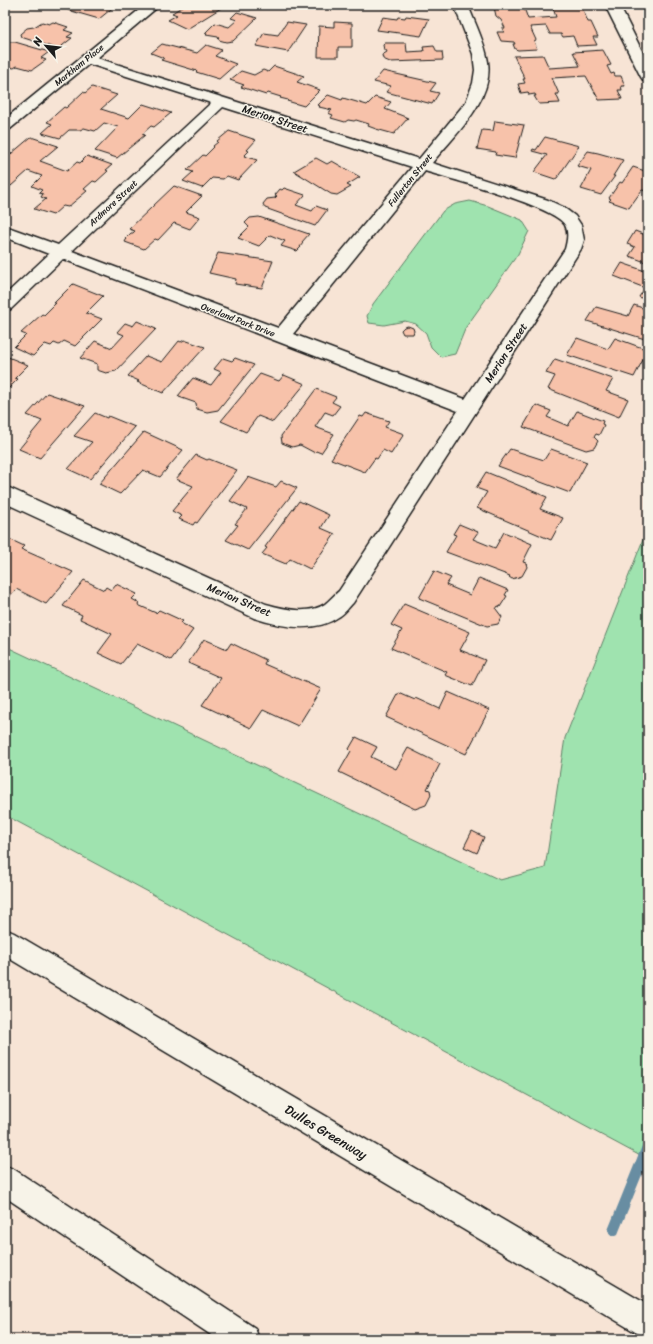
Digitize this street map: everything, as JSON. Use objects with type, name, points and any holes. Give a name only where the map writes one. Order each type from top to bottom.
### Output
[{"type":"main road","name":"Markham Place","points":[[5,126],[153,5]]},
{"type":"main road","name":"Fullerton Street","points":[[281,336],[473,103],[480,87],[482,70],[479,54],[461,5]]},
{"type":"main road","points":[[612,5],[648,77]]},
{"type":"main road","name":"Merion Street","points":[[5,494],[262,612],[290,619],[313,618],[331,610],[346,597],[470,408],[573,249],[576,242],[575,229],[568,218],[556,209],[542,203],[87,59]]},
{"type":"main road","name":"Ardmore Street","points":[[5,305],[220,102]]},
{"type":"main road","name":"Overland Park Drive","points":[[5,231],[470,408]]},
{"type":"main road","name":"Dulles Greenway","points":[[5,942],[648,1322]]},
{"type":"main road","points":[[5,1180],[244,1339]]},
{"type":"green space","points":[[470,201],[488,206],[522,220],[529,231],[518,254],[466,327],[455,354],[441,357],[431,347],[426,333],[416,324],[405,321],[384,325],[369,323],[367,316],[373,304],[443,211],[455,204]]},
{"type":"green space","points":[[648,527],[648,1160],[5,815],[5,646],[500,880],[545,868],[565,738]]},
{"type":"building","points":[[63,5],[116,5],[99,19],[68,10],[71,8]]},
{"type":"building","points":[[185,5],[214,5],[221,8],[187,29],[168,20],[177,15],[172,13]]},
{"type":"building","points":[[523,5],[528,19],[556,17],[552,5],[581,5],[588,22],[591,22],[598,37],[593,37],[597,45],[577,46],[573,36],[563,37],[561,34],[550,34],[546,26],[530,27],[536,40],[534,41],[537,49],[515,49],[513,44],[515,44],[514,42],[501,41],[497,32],[504,32],[502,28],[505,28],[501,20],[496,16],[494,7]]},
{"type":"building","points":[[237,12],[257,18],[233,41],[226,42],[219,40],[218,37],[206,35],[207,34],[205,33],[215,23],[229,27],[237,20],[231,18]]},
{"type":"building","points":[[406,16],[429,19],[421,36],[377,30],[383,17],[397,19],[398,17],[405,18]]},
{"type":"building","points":[[42,22],[49,24],[53,22],[68,27],[64,30],[73,33],[67,37],[72,38],[58,49],[21,37],[20,34],[27,28],[34,27]]},
{"type":"building","points":[[287,22],[306,25],[288,52],[256,46],[264,33],[278,35]]},
{"type":"building","points":[[334,22],[352,23],[352,47],[338,47],[338,57],[318,57],[319,26],[334,27]]},
{"type":"building","points":[[8,42],[15,42],[49,52],[41,58],[46,60],[32,70],[17,66],[14,68],[5,66],[5,45]]},
{"type":"building","points":[[385,43],[406,43],[407,52],[424,51],[423,47],[434,46],[437,52],[442,52],[443,60],[390,62],[383,59],[382,55],[387,52],[384,50],[383,45]]},
{"type":"building","points":[[162,44],[197,53],[206,45],[222,50],[215,56],[236,64],[219,79],[161,60],[164,58],[151,53]]},
{"type":"building","points":[[603,50],[611,65],[607,66],[611,74],[614,73],[615,76],[621,76],[625,86],[621,86],[622,90],[618,90],[622,99],[599,100],[586,76],[552,78],[559,94],[556,94],[560,103],[539,104],[534,96],[536,96],[535,94],[529,95],[528,92],[521,93],[518,84],[525,83],[523,79],[525,79],[514,56],[543,55],[549,68],[580,66],[573,52]]},
{"type":"building","points":[[274,66],[304,76],[297,82],[320,90],[304,106],[268,93],[266,95],[241,87],[244,85],[230,80],[241,71],[254,75],[263,70],[268,72]]},
{"type":"building","points":[[383,71],[436,83],[430,91],[439,93],[432,104],[386,92],[391,86],[374,82]]},
{"type":"building","points":[[92,87],[117,95],[101,109],[129,118],[143,104],[171,113],[154,127],[151,126],[142,134],[145,135],[117,158],[95,151],[118,127],[104,123],[95,131],[84,128],[80,130],[69,130],[60,138],[42,133],[52,124],[47,122],[64,107],[66,108],[83,92],[85,93]]},
{"type":"building","points":[[328,95],[342,100],[343,98],[367,105],[375,97],[391,102],[385,109],[408,118],[394,134],[376,129],[368,126],[369,124],[356,120],[348,120],[345,122],[331,118],[333,115],[328,113],[332,110],[319,107],[320,106],[318,105]]},
{"type":"building","points":[[495,121],[524,125],[515,158],[495,155],[496,152],[477,149],[482,130],[493,131]]},
{"type":"building","points":[[229,131],[256,140],[244,156],[257,160],[238,180],[227,176],[223,179],[212,178],[202,188],[183,181],[193,172],[187,170],[203,155],[205,156],[218,142],[217,141]]},
{"type":"building","points":[[31,137],[58,146],[40,161],[67,171],[77,162],[80,163],[87,156],[112,165],[96,182],[93,181],[84,189],[87,191],[68,207],[63,206],[53,215],[34,209],[46,199],[41,197],[43,194],[39,193],[42,190],[32,186],[42,176],[28,171],[11,186],[8,185],[5,187],[5,159]]},
{"type":"building","points":[[545,137],[579,146],[555,179],[534,172],[547,155],[532,151],[533,149],[536,150]]},
{"type":"building","points":[[588,151],[623,160],[613,176],[615,176],[601,195],[581,189],[591,170],[577,166]]},
{"type":"building","points":[[316,158],[327,164],[332,161],[360,177],[347,185],[351,187],[337,195],[331,194],[294,171]]},
{"type":"building","points":[[633,167],[648,172],[648,191],[642,190],[629,208],[609,201],[611,199],[609,198],[620,182],[622,183]]},
{"type":"building","points":[[174,186],[202,196],[186,212],[200,217],[190,229],[174,223],[158,240],[155,239],[144,249],[125,242],[125,239],[135,231],[129,229]]},
{"type":"building","points":[[284,188],[305,195],[296,205],[312,211],[316,206],[327,210],[315,226],[265,208],[263,204],[267,199],[275,198],[277,196],[275,195],[280,189],[282,190]]},
{"type":"building","points":[[259,217],[309,234],[297,251],[281,246],[285,241],[270,235],[259,246],[238,238],[249,227],[245,223],[250,218]]},
{"type":"building","points":[[635,231],[648,236],[648,263],[629,256],[635,247],[627,244]]},
{"type":"building","points":[[218,253],[273,261],[262,288],[235,284],[236,279],[209,273]]},
{"type":"building","points":[[622,263],[648,272],[648,301],[639,297],[645,288],[614,276]]},
{"type":"building","points":[[73,284],[103,296],[86,313],[102,319],[75,346],[64,341],[59,345],[54,343],[51,346],[45,344],[33,356],[14,347],[26,335],[21,333],[42,314],[44,315]]},
{"type":"building","points":[[634,305],[648,310],[648,340],[587,321],[596,307],[628,316]]},
{"type":"building","points":[[137,321],[156,329],[116,371],[106,373],[97,370],[97,364],[80,358],[95,341],[112,348],[124,335],[117,332],[125,323],[133,326]]},
{"type":"building","points":[[408,326],[413,328],[413,334],[403,334],[401,330]]},
{"type":"building","points":[[577,338],[608,349],[615,338],[648,350],[634,377],[567,355]]},
{"type":"building","points":[[184,340],[205,347],[163,393],[137,382],[139,381],[128,376],[146,356],[162,362],[179,341],[181,342]]},
{"type":"building","points":[[8,357],[28,365],[15,378],[18,379],[5,392],[5,359]]},
{"type":"building","points":[[223,358],[232,361],[235,358],[254,365],[218,410],[207,412],[197,409],[196,403],[178,396],[193,378],[211,385],[221,372],[214,369]]},
{"type":"building","points":[[555,359],[613,379],[606,391],[628,399],[619,417],[548,389],[555,376],[546,373]]},
{"type":"building","points":[[260,374],[279,381],[284,375],[305,384],[273,422],[258,416],[246,432],[221,421]]},
{"type":"building","points":[[316,389],[336,397],[332,402],[340,406],[333,415],[325,412],[315,427],[334,434],[321,453],[316,451],[315,453],[300,445],[292,447],[282,443],[281,436]]},
{"type":"building","points":[[47,393],[85,406],[40,458],[19,449],[42,421],[27,415]]},
{"type":"building","points":[[536,405],[551,411],[547,417],[568,426],[577,411],[603,421],[602,424],[604,425],[599,435],[596,434],[594,437],[598,441],[594,448],[586,450],[523,427]]},
{"type":"building","points":[[95,413],[107,418],[108,416],[135,427],[90,479],[68,469],[92,442],[74,436]]},
{"type":"building","points":[[366,413],[389,421],[385,427],[404,434],[391,454],[383,450],[365,472],[331,459],[360,416],[363,417]]},
{"type":"building","points":[[144,432],[183,450],[160,477],[143,470],[120,494],[99,484]]},
{"type":"building","points":[[510,449],[544,460],[551,449],[587,462],[570,493],[498,466]]},
{"type":"building","points":[[196,455],[237,470],[197,523],[195,522],[193,525],[179,519],[182,516],[172,511],[193,486],[176,479]]},
{"type":"building","points":[[486,472],[547,497],[540,509],[563,518],[551,540],[477,508],[487,492],[476,488]]},
{"type":"building","points":[[248,477],[276,487],[281,481],[297,488],[248,550],[226,540],[238,525],[235,524],[247,509],[230,501]]},
{"type":"building","points":[[299,501],[329,515],[321,528],[335,534],[310,569],[290,559],[286,564],[262,554],[267,548],[265,547]]},
{"type":"building","points":[[459,524],[478,532],[473,539],[495,548],[504,532],[532,544],[523,562],[526,563],[527,567],[522,576],[512,579],[509,577],[510,576],[446,552],[456,535],[453,534]]},
{"type":"building","points":[[5,537],[24,546],[21,549],[73,572],[46,604],[16,589],[5,601]]},
{"type":"building","points":[[434,571],[451,578],[446,585],[470,595],[479,578],[508,590],[505,595],[507,596],[500,607],[498,606],[496,609],[502,617],[498,624],[487,626],[419,598]]},
{"type":"building","points":[[84,580],[104,590],[106,587],[111,590],[116,584],[137,594],[132,599],[139,603],[138,605],[156,613],[159,610],[183,621],[181,623],[193,630],[171,660],[137,644],[121,664],[98,653],[112,634],[80,619],[82,615],[63,606]]},
{"type":"building","points":[[404,604],[470,632],[460,650],[485,660],[472,686],[445,675],[447,672],[391,648],[402,630],[391,625]]},
{"type":"building","points":[[204,639],[227,649],[231,643],[266,660],[264,664],[321,689],[298,726],[263,710],[251,728],[202,705],[221,678],[188,663]]},
{"type":"building","points":[[448,692],[489,710],[466,754],[386,717],[399,693],[415,700],[416,698],[440,709]]},
{"type":"building","points":[[356,737],[377,747],[371,757],[396,769],[408,748],[440,764],[427,789],[430,790],[431,795],[426,805],[415,809],[339,772],[351,751],[349,749]]},
{"type":"building","points":[[472,831],[484,837],[477,853],[464,847]]},
{"type":"waterway","points":[[614,1230],[648,1145]]}]
